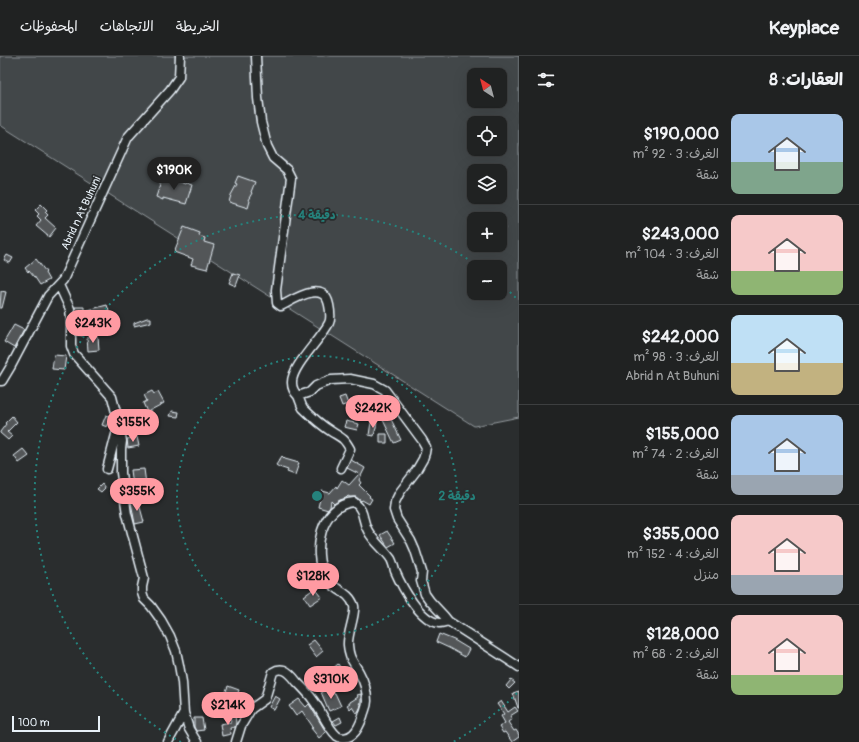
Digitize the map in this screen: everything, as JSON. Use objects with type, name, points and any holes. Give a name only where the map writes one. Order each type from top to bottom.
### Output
[{"type":"street","name":"Abrid n At Buhuni","points":[[0,381],[2,381],[11,366],[48,296],[63,280],[128,137],[170,90],[179,77],[180,56]]},
{"type":"street","points":[[256,56],[259,104],[267,146],[273,158],[286,170],[291,178],[276,290],[277,303],[281,306],[292,299],[305,294],[321,293],[326,297],[330,310],[329,322],[293,376],[293,391],[298,396],[302,407],[323,425],[342,437],[348,444],[350,449],[341,468]]},
{"type":"street","points":[[59,285],[70,310],[71,346],[74,354],[112,397],[122,441],[121,473],[128,521],[144,578],[142,593],[144,600],[152,606],[161,620],[176,651],[180,665],[184,714],[194,740],[197,742]]},
{"type":"street","points":[[298,396],[310,392],[316,386],[331,380],[350,379],[374,384],[385,390],[426,447],[421,464],[400,492],[395,502],[394,510],[415,550],[422,572],[422,581],[425,594],[448,621],[519,667]]},
{"type":"street","points":[[107,469],[119,425]]},
{"type":"street","points":[[236,742],[238,732],[250,708],[265,699],[273,672],[277,670],[284,670],[292,676],[313,700],[338,737],[349,740],[362,721],[367,702],[363,682],[359,672],[351,660],[348,650],[349,631],[354,608],[347,594],[332,585],[326,578],[319,559],[323,528],[328,517],[332,512],[346,502],[354,502],[359,506],[363,513],[363,521],[367,531],[392,561],[395,571],[412,602],[421,613],[438,623],[448,621]]},
{"type":"street","points":[[168,742],[184,714]]},
{"type":"shaded area","points":[[0,56],[519,56],[519,417],[474,426],[0,125]]},
{"type":"building","points":[[163,176],[192,185],[186,204],[163,198],[163,200],[156,197]]},
{"type":"building","points":[[238,176],[255,182],[248,200],[250,201],[248,208],[229,202],[237,184],[235,183]]},
{"type":"building","points":[[41,204],[47,210],[45,212],[48,215],[45,218],[56,228],[49,237],[36,226],[41,220],[37,216],[39,214],[35,210]]},
{"type":"building","points":[[184,227],[200,233],[199,236],[205,238],[204,242],[214,245],[207,269],[191,265],[193,259],[174,252]]},
{"type":"building","points":[[7,255],[13,258],[10,263],[4,260]]},
{"type":"building","points":[[36,259],[46,272],[45,273],[49,280],[40,285],[34,276],[25,268]]},
{"type":"building","points":[[233,273],[240,275],[236,286],[229,283]]},
{"type":"building","points":[[1,291],[6,292],[2,308],[0,308]]},
{"type":"building","points":[[107,305],[109,311],[103,314],[103,324],[100,325],[100,329],[91,329],[85,315],[83,336],[76,335],[77,322],[75,307],[84,307],[84,311]]},
{"type":"building","points":[[151,318],[151,322],[134,326],[134,323]]},
{"type":"building","points":[[14,325],[24,330],[14,348],[4,342]]},
{"type":"building","points":[[98,337],[99,350],[88,351],[87,338]]},
{"type":"building","points":[[54,355],[66,356],[64,370],[52,369]]},
{"type":"building","points":[[152,391],[154,394],[158,392],[164,403],[147,412],[143,403],[147,401],[144,395]]},
{"type":"building","points":[[345,396],[348,404],[342,406],[339,398]]},
{"type":"building","points":[[172,411],[179,412],[178,417],[170,416]]},
{"type":"building","points":[[106,415],[111,417],[107,427],[102,425]]},
{"type":"building","points":[[132,415],[136,417],[137,415],[145,419],[139,431],[127,425]]},
{"type":"building","points":[[12,416],[17,422],[7,432],[12,436],[8,440],[0,432],[6,424],[5,423]]},
{"type":"building","points":[[390,417],[401,440],[394,443],[383,420]]},
{"type":"building","points":[[346,421],[359,424],[357,430],[344,427]]},
{"type":"building","points":[[371,422],[377,423],[374,436],[369,435]]},
{"type":"building","points":[[380,434],[387,434],[387,443],[380,443]]},
{"type":"building","points":[[137,437],[139,446],[128,448],[127,439]]},
{"type":"building","points":[[23,449],[29,456],[19,463],[14,456]]},
{"type":"building","points":[[282,456],[285,459],[299,463],[295,475],[276,465]]},
{"type":"building","points":[[351,460],[365,468],[359,480],[361,483],[359,485],[372,499],[369,504],[356,497],[348,496],[334,504],[331,501],[328,510],[318,507],[322,491],[330,493],[336,486],[337,488],[342,480],[349,485],[359,474],[347,468]]},
{"type":"building","points":[[144,469],[146,484],[133,486],[131,470]]},
{"type":"building","points":[[102,484],[105,488],[101,492],[97,489]]},
{"type":"building","points":[[138,500],[144,522],[135,524],[131,502]]},
{"type":"building","points":[[387,531],[395,543],[388,547],[380,535]]},
{"type":"building","points":[[315,588],[322,597],[310,605],[304,596]]},
{"type":"building","points":[[439,634],[454,640],[469,649],[465,657],[436,642]]},
{"type":"building","points":[[314,640],[323,651],[316,657],[307,645]]},
{"type":"building","points":[[338,664],[350,681],[343,686],[331,670]]},
{"type":"building","points":[[511,680],[515,683],[509,689],[506,686]]},
{"type":"building","points":[[228,686],[239,690],[236,698],[248,701],[246,707],[227,705],[226,711],[216,710],[217,696],[235,697],[226,691]]},
{"type":"building","points":[[330,688],[333,694],[335,693],[341,706],[329,711],[321,692]]},
{"type":"building","points":[[519,691],[519,708],[518,708],[513,693]]},
{"type":"building","points":[[361,694],[361,702],[359,703],[361,706],[356,713],[352,707],[350,709],[347,705],[358,697],[357,695]]},
{"type":"building","points":[[275,696],[280,699],[274,710],[269,707]]},
{"type":"building","points":[[299,699],[306,707],[309,704],[326,732],[319,738],[311,728],[313,727],[302,711],[296,716],[289,706]]},
{"type":"building","points":[[501,701],[508,712],[515,707],[518,711],[510,716],[512,719],[508,722],[514,731],[516,730],[519,735],[519,737],[512,742],[505,732],[503,733],[499,727],[505,723],[501,716],[504,714],[497,704]]},
{"type":"building","points":[[235,715],[236,723],[235,727],[230,728],[231,734],[222,736],[220,724],[231,722],[230,716]]},
{"type":"building","points":[[340,717],[342,722],[336,725],[333,721]]},
{"type":"building","points":[[194,718],[202,718],[204,730],[196,731],[194,727]]}]
